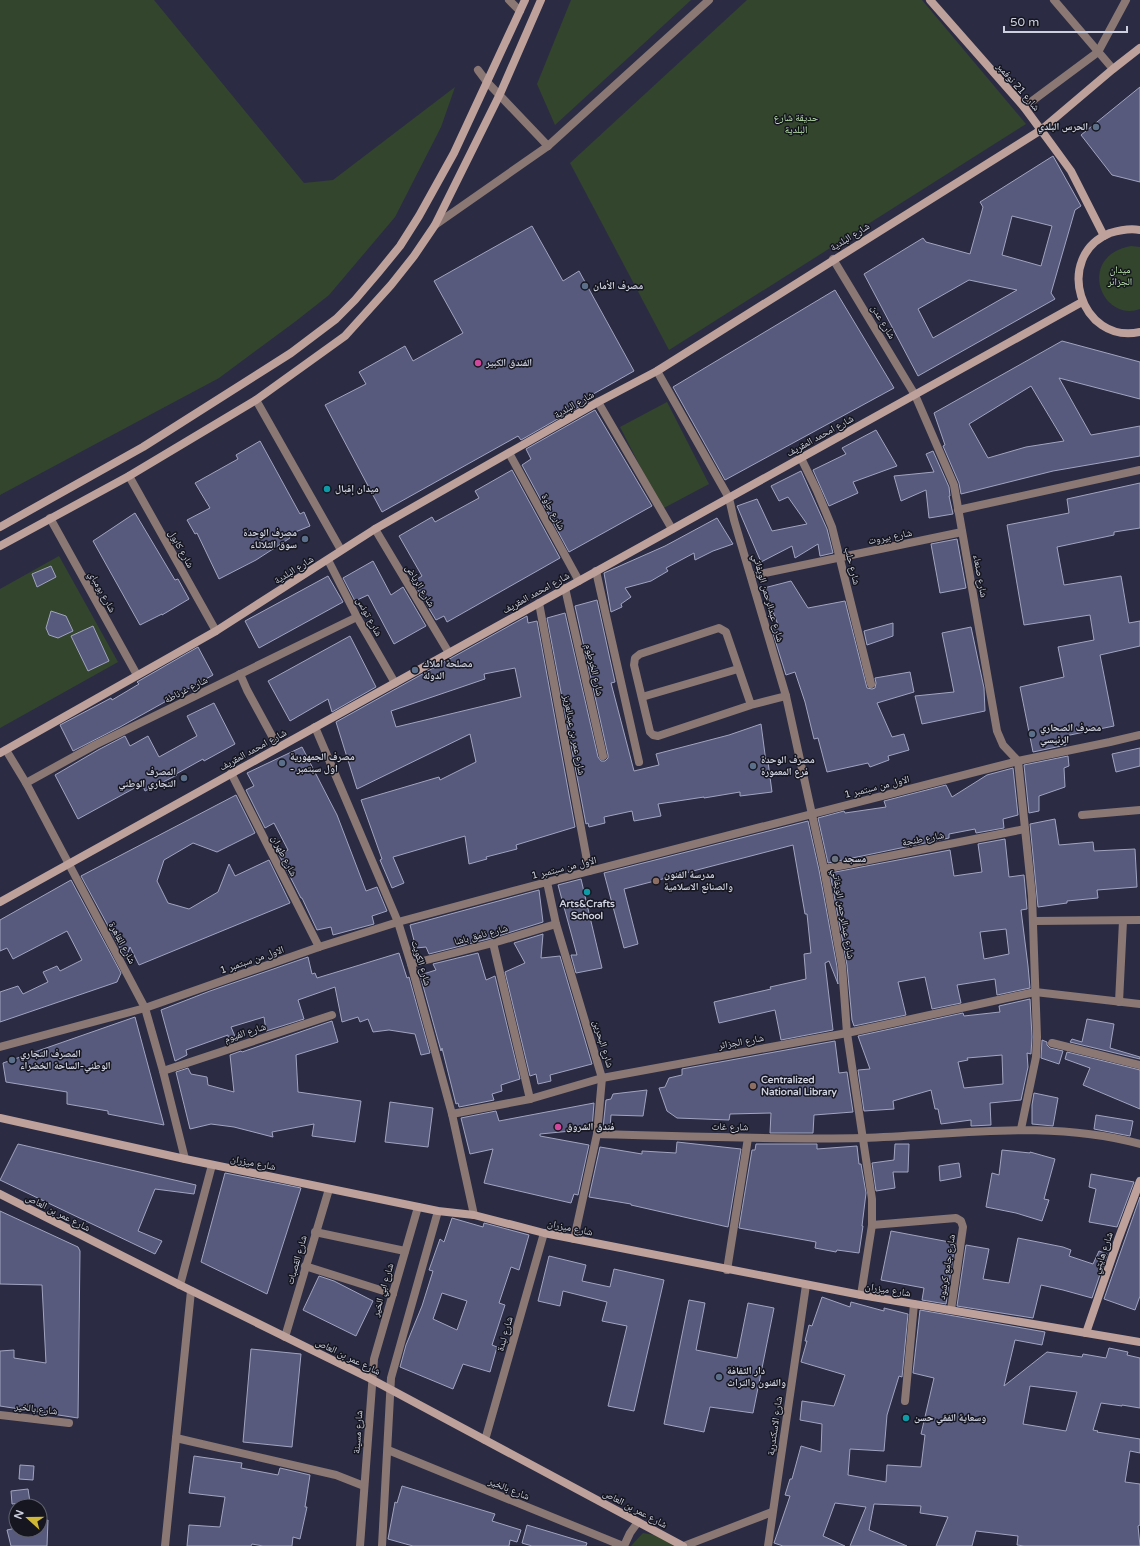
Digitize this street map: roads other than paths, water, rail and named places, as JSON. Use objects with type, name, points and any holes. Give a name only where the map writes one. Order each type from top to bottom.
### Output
[{"type":"street","points":[[509,0],[520,11]]},
{"type":"street","points":[[0,527],[143,447],[291,353],[336,319],[378,273],[400,246],[419,216],[454,153],[525,0]]},
{"type":"street","points":[[0,546],[129,476],[256,400],[345,336],[391,285],[436,225],[500,94],[541,0]]},
{"type":"street","points":[[436,225],[548,146],[708,0]]},
{"type":"street","name":"شارع 21 نوفمبر","points":[[930,0],[1024,107],[1041,130],[1071,171],[1104,236]]},
{"type":"street","points":[[1054,0],[1113,69]]},
{"type":"street","points":[[1024,107],[1098,52],[1126,0]]},
{"type":"street","name":"شارع البلدية","points":[[3,752],[216,631],[375,529],[598,402],[657,371],[833,259],[1041,130],[1140,48]]},
{"type":"street","points":[[478,70],[487,82],[548,146]]},
{"type":"street","points":[[1140,230],[1118,230],[1104,236],[1085,254],[1080,266],[1078,279],[1079,292],[1082,302],[1092,317],[1104,327],[1118,332],[1140,332]]},
{"type":"street","name":"شارع عدن","points":[[833,259],[915,395]]},
{"type":"street","name":"شارع امحمد المقريف","points":[[0,902],[1082,302]]},
{"type":"street","name":"شارع عبدالرحمن الويفاتي","points":[[657,371],[729,498],[734,520],[786,696],[813,814],[842,966],[847,1033],[872,1199],[872,1225],[861,1295]]},
{"type":"street","name":"شارع صنعاء","points":[[915,395],[954,485],[997,732],[1003,745],[1018,761]]},
{"type":"street","points":[[256,400],[341,550]]},
{"type":"street","points":[[598,402],[672,529]]},
{"type":"street","name":"شارع جاوة","points":[[509,453],[579,581]]},
{"type":"street","name":"شارع حلب","points":[[800,458],[817,491],[832,527],[871,684]]},
{"type":"street","points":[[958,510],[1140,470]]},
{"type":"street","name":"شارع كابول","points":[[129,476],[216,631]]},
{"type":"street","name":"شارع بومباي","points":[[50,518],[137,675]]},
{"type":"street","name":"شارع الرياض","points":[[375,529],[449,653]]},
{"type":"street","name":"شارع بيروت","points":[[751,576],[962,532]]},
{"type":"street","name":"شارع تونس","points":[[328,560],[357,617],[394,683]]},
{"type":"street","points":[[596,571],[639,762]]},
{"type":"street","name":"شارع الخرطوم","points":[[566,588],[603,756]]},
{"type":"street","name":"شارع عمر بن عبدالعزيز","points":[[539,603],[589,871]]},
{"type":"street","name":"شارع غرناطة","points":[[26,783],[95,745],[357,617]]},
{"type":"street","points":[[751,705],[726,632],[719,628],[640,654],[635,658],[634,665],[650,732],[653,735],[658,736],[751,705],[786,696]]},
{"type":"street","points":[[642,697],[738,669]]},
{"type":"street","points":[[240,674],[278,747]]},
{"type":"street","name":"شارع الكويت","points":[[315,727],[398,922],[452,1114],[474,1215]]},
{"type":"street","name":"الاول من سبتمبر 1","points":[[0,1047],[145,1008],[318,947],[398,922],[589,871],[1018,761],[1140,735]]},
{"type":"street","name":"شارع القاهرة","points":[[3,752],[26,783],[145,1008],[163,1071],[185,1160]]},
{"type":"street","points":[[1018,761],[1034,921],[1034,992],[1037,1037],[1036,1057],[1021,1130]]},
{"type":"street","name":"شارع طهران","points":[[231,774],[318,947]]},
{"type":"street","points":[[1082,816],[1140,810]]},
{"type":"street","name":"شارع طنجة","points":[[824,869],[1025,829]]},
{"type":"street","name":"شارع البحرين","points":[[547,882],[556,924],[602,1078],[597,1134],[574,1239]]},
{"type":"street","points":[[1119,1002],[1123,920]]},
{"type":"street","points":[[1034,921],[1140,920]]},
{"type":"street","name":"شارع نامق باشا","points":[[411,964],[493,943],[556,924]]},
{"type":"street","points":[[493,943],[530,1099]]},
{"type":"street","name":"شارع الجزائر","points":[[452,1114],[530,1099],[602,1078],[847,1033],[1034,992],[1140,1004]]},
{"type":"street","name":"شارع الفيوم","points":[[163,1071],[332,1015]]},
{"type":"street","points":[[1052,1043],[1140,1066]]},
{"type":"street","name":"شارع ميزران","points":[[0,1118],[185,1160],[438,1211],[474,1215],[544,1233],[727,1270],[861,1295],[1140,1342]]},
{"type":"street","name":"شارع غات","points":[[597,1134],[748,1138],[863,1138],[1021,1130],[1077,1132],[1140,1144]]},
{"type":"street","points":[[727,1270],[748,1138]]},
{"type":"street","points":[[180,1285],[212,1165]]},
{"type":"street","name":"شارع هايتي","points":[[1086,1333],[1140,1181]]},
{"type":"street","name":"شارع القصبات","points":[[285,1337],[328,1189]]},
{"type":"street","name":"شارع عمر بن العاص","points":[[0,1194],[191,1291],[371,1379],[684,1546]]},
{"type":"street","name":"شارع ابي الخير","points":[[371,1379],[374,1359],[404,1251],[418,1207]]},
{"type":"street","points":[[382,1546],[390,1389],[394,1366],[438,1211]]},
{"type":"street","name":"شارع جامع كرشود","points":[[872,1225],[956,1218],[961,1221],[963,1227],[951,1310]]},
{"type":"street","points":[[315,1232],[404,1251]]},
{"type":"street","name":"شارع لبدة","points":[[485,1440],[544,1233]]},
{"type":"street","points":[[305,1266],[393,1294]]},
{"type":"street","name":"شارع الاسكندرية","points":[[768,1546],[806,1285]]},
{"type":"street","points":[[165,1546],[191,1291]]},
{"type":"street","points":[[905,1401],[914,1304]]},
{"type":"street","name":"شارع مسينة","points":[[360,1546],[371,1379]]},
{"type":"street","name":"شارع بالخير","points":[[0,1415],[69,1423]]},
{"type":"street","points":[[176,1438],[336,1475],[364,1486]]},
{"type":"street","name":"شارع بالخير","points":[[388,1450],[624,1546]]},
{"type":"street","points":[[684,1546],[772,1512]]},
{"type":"street","points":[[624,1546],[630,1533],[638,1522]]},
{"type":"place","name":"الحرس البلدي","points":[[1096,127]]},
{"type":"place","name":"مصرف الأمان","points":[[585,286]]},
{"type":"place","name":"الفندق الكبير","points":[[478,363]]},
{"type":"place","name":"ميدان إقبال","points":[[327,489]]},
{"type":"place","name":"مصرف الوحدة سوق الثلاثاء","points":[[305,539]]},
{"type":"place","name":"مصلحة املاك الدولة","points":[[415,670]]},
{"type":"place","name":"مصرف الصحاري الرئيسي","points":[[1032,734]]},
{"type":"place","name":"مصرف الجمهورية - اول سبتمبر","points":[[282,763]]},
{"type":"place","name":"مصرف الوحدة فرع المعمورة","points":[[753,766]]},
{"type":"place","name":"المصرف التجاري الوطني","points":[[184,778]]},
{"type":"place","name":"مسجد","points":[[835,859]]},
{"type":"place","name":"مدرسة الفنون والصنائع الاسلامية","points":[[656,881]]},
{"type":"place","name":"Arts&Crafts School","points":[[587,892]]},
{"type":"place","name":"المصرف التجاري الوطني-الساحة الخضراء","points":[[12,1060]]},
{"type":"place","name":"Centralized National Library","points":[[753,1086]]},
{"type":"place","name":"فندق الشروق","points":[[558,1127]]},
{"type":"place","name":"دار الثقافة والفنون والتراث","points":[[719,1377]]},
{"type":"place","name":"وسعاية الفقي حسن","points":[[906,1418]]},
{"type":"park label","name":"حديقة شارع البلدية","points":[[796,124]]},
{"type":"park label","name":"ميدان الجزائر","points":[[1120,276]]}]
